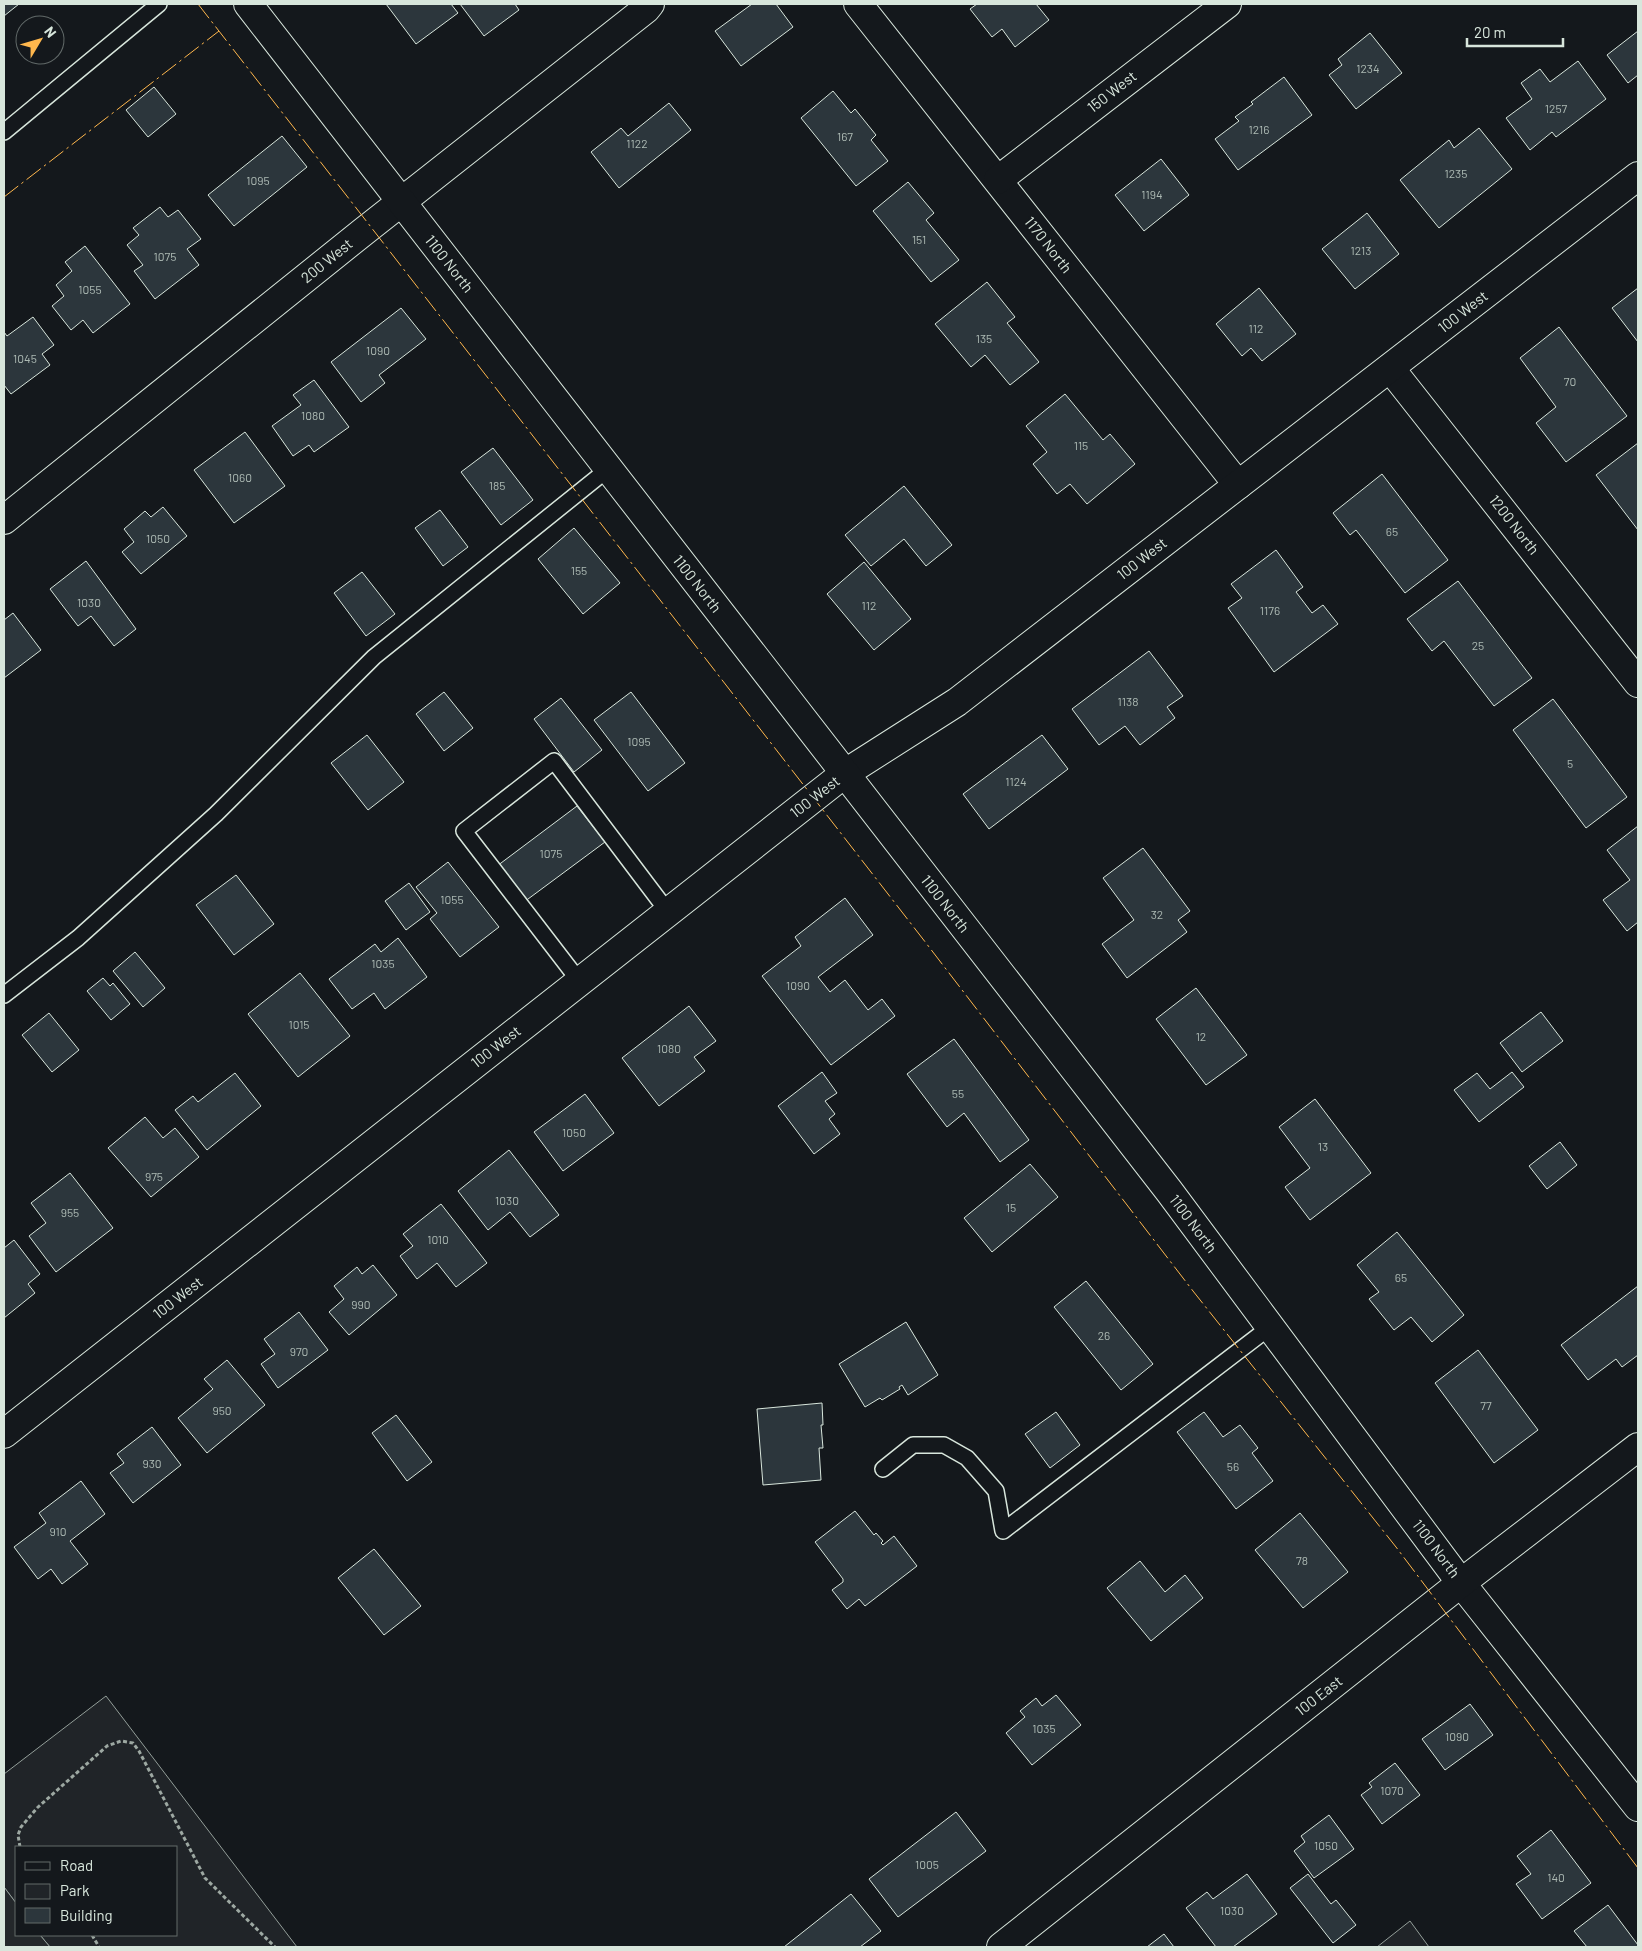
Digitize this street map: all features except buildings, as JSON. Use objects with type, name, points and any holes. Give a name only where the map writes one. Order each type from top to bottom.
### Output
[{"type":"street","name":"1100 North","points":[[248,4],[1169,1191],[1461,1583],[1638,1808]]},
{"type":"street","name":"200 West","points":[[4,520],[650,4]]},
{"type":"street","name":"1170 North","points":[[858,4],[1238,486]]},
{"type":"street","name":"150 West","points":[[998,180],[1227,4]]},
{"type":"street","name":"100 West","points":[[4,1434],[844,774],[957,702],[1638,176]]},
{"type":"street","name":"1200 North","points":[[1390,368],[1638,683]]},
{"type":"street","name":"100 East","points":[[1001,1947],[1461,1583],[1638,1447]]},
{"type":"lane","points":[[4,132],[159,4]]},
{"type":"lane","points":[[4,995],[78,938],[216,814],[374,657],[608,469]]},
{"type":"lane","points":[[580,982],[464,830],[554,761],[668,912]]},
{"type":"lane","points":[[883,1469],[913,1445],[944,1445],[967,1458],[996,1491],[1003,1531],[1270,1327]]},
{"type":"path","points":[[20,1846],[18,1835],[22,1827],[52,1794],[107,1746],[121,1741],[133,1743],[139,1750],[205,1878],[275,1947]]},
{"type":"path","points":[[93,1936],[99,1947]]},
{"type":"green space","points":[[106,1696],[297,1947],[50,1947],[41,1936],[178,1936],[178,1846],[15,1846],[15,1902],[4,1887],[4,1774]]},
{"type":"green space","points":[[1410,1921],[1429,1947],[1377,1947]]},
{"type":"shaded area","points":[[4,1887],[15,1902],[15,1936],[41,1936],[50,1947],[4,1947]]},
{"type":"power","points":[[198,4],[926,943],[1193,1291],[1396,1547],[1638,1868]]},
{"type":"power","points":[[4,197],[219,31]]}]
